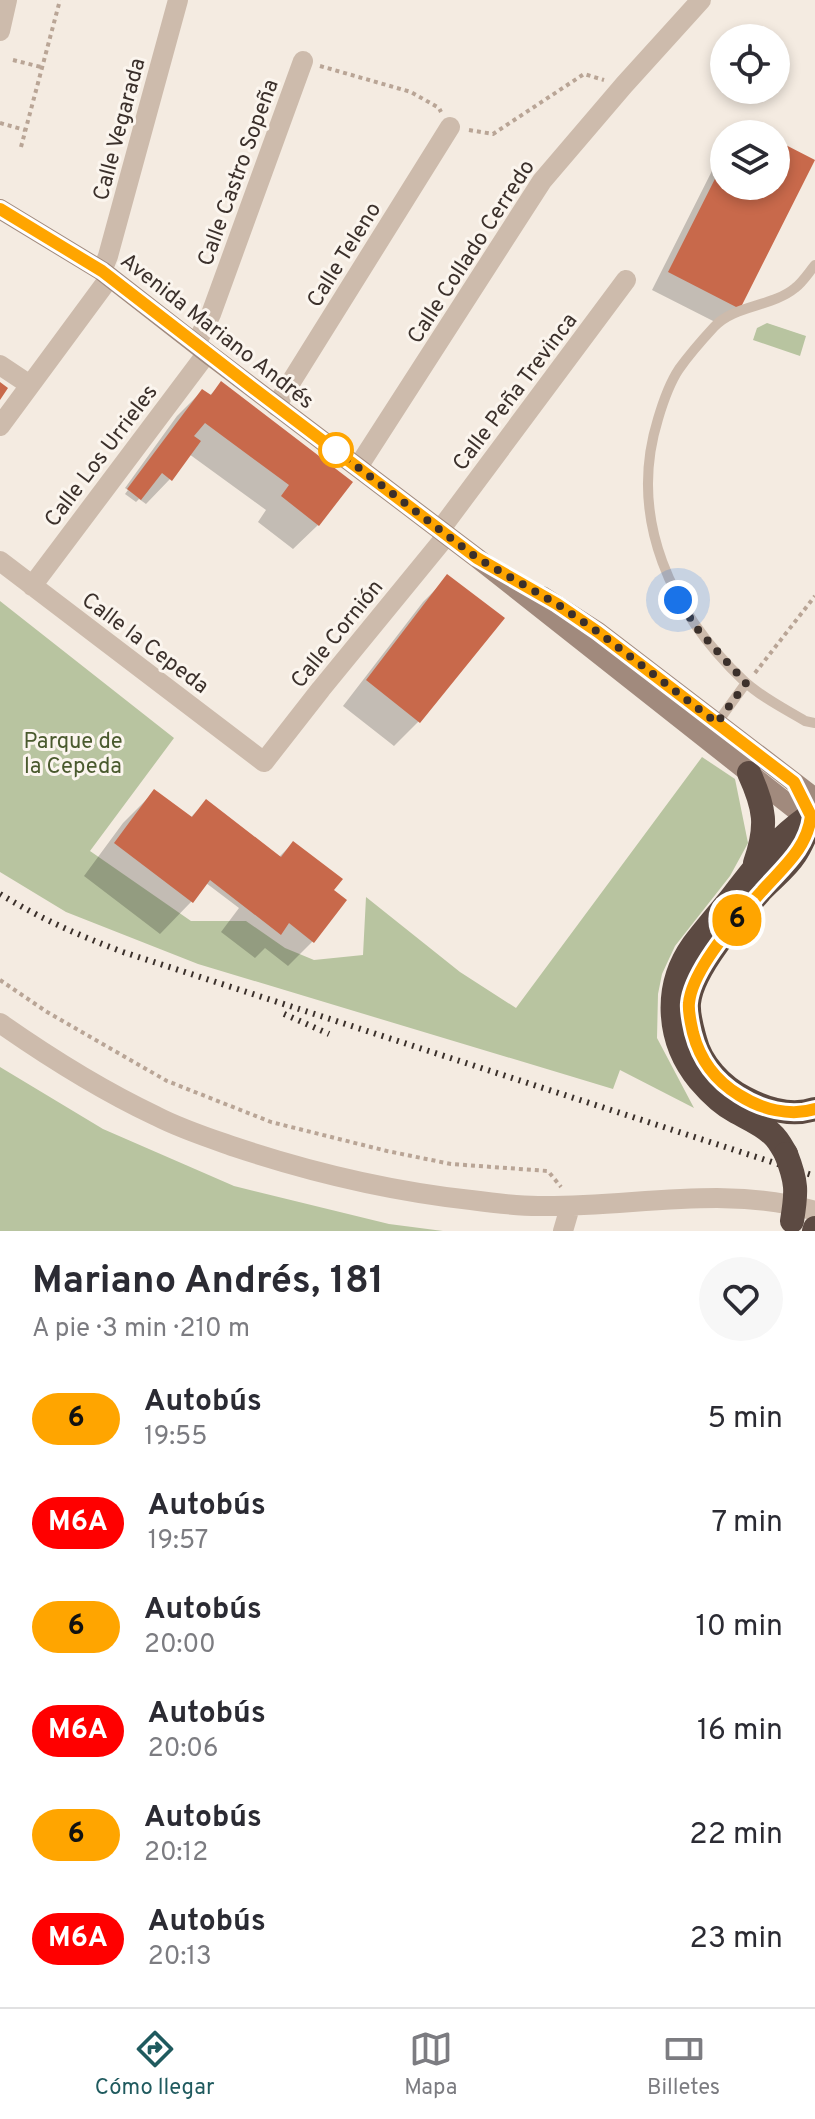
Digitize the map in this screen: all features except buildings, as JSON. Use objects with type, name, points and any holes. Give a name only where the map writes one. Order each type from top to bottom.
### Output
[{"type":"highway","points":[[749,773],[761,798],[764,816],[760,851],[753,870]]},
{"type":"highway","points":[[802,1228],[795,1177],[786,1154],[775,1136],[715,1098],[698,1079],[683,1058],[671,1009],[674,988],[692,946],[771,847],[787,831],[812,816]]},
{"type":"highway","points":[[812,816],[804,841],[793,858],[751,903],[703,965],[689,1002],[696,1044],[705,1063],[720,1081],[738,1095],[762,1107],[788,1113],[815,1109]]},
{"type":"highway","points":[[781,871],[815,856]]},
{"type":"main road","name":"Avenida Mariano Andrés","points":[[0,209],[106,274],[444,532],[749,773],[812,816]]},
{"type":"main road","name":"Avenida Mariano Andrés","points":[[477,558],[557,604],[598,632],[794,782],[812,816]]},
{"type":"main road","name":"Avenida Mariano Andrés","points":[[571,632],[603,647],[703,723],[717,723]]},
{"type":"street","points":[[0,31],[7,0]]},
{"type":"street","name":"Calle Vegarada","points":[[0,426],[106,274],[108,256],[178,0]]},
{"type":"street","name":"Calle Collado Cerredo","points":[[358,467],[542,181],[701,0]]},
{"type":"street","name":"Calle Castro Sopeña","points":[[201,348],[303,61]]},
{"type":"street","name":"Calle Teleno","points":[[276,406],[450,127]]},
{"type":"street","name":"Calle Peña Trevinca","points":[[444,532],[626,280]]},
{"type":"street","name":"Calle Los Urrieles","points":[[32,586],[201,348]]},
{"type":"street","points":[[0,365],[30,385]]},
{"type":"street","name":"Calle Cornión","points":[[264,762],[444,532]]},
{"type":"street","name":"Calle la Cepeda","points":[[0,561],[264,762]]},
{"type":"street","points":[[0,1023],[67,1068],[159,1118],[277,1161],[346,1180],[418,1194],[520,1206],[570,1207],[748,1197],[787,1202],[815,1211]]},
{"type":"street","points":[[563,1231],[570,1207]]},
{"type":"lane","points":[[815,265],[796,288],[717,324],[678,370],[666,394],[654,432],[647,497],[662,562],[678,600],[699,631],[746,683],[805,721],[815,723]]},
{"type":"lane","points":[[717,723],[746,683]]},
{"type":"path","points":[[21,147],[60,0]]},
{"type":"path","points":[[13,60],[42,68]]},
{"type":"path","points":[[303,61],[411,92],[439,108],[450,127],[493,134],[584,74],[624,85]]},
{"type":"path","points":[[0,123],[25,130]]},
{"type":"path","points":[[746,683],[815,596]]},
{"type":"path","points":[[0,980],[47,1012],[167,1081],[271,1122],[451,1164],[548,1171]]},
{"type":"green space","points":[[767,323],[806,336],[800,356],[753,340],[757,328]]},
{"type":"green space","name":"Parque de la Cepeda","points":[[0,601],[174,738],[90,851],[191,921],[246,921],[285,948],[314,960],[363,955],[366,897],[460,972],[516,1008],[702,757],[735,779],[748,843],[730,876],[675,946],[662,974],[658,994],[657,1038],[694,1108],[620,1070],[613,1089],[198,964],[66,912],[0,872]]},
{"type":"green space","points":[[0,1067],[103,1129],[234,1186],[389,1224],[443,1231],[0,1231]]},
{"type":"railway","points":[[0,894],[60,926],[123,952],[815,1176]]},
{"type":"railway","points":[[284,1014],[329,1034]]},
{"type":"bus line","name":"6","points":[[0,209],[102,271],[477,558],[557,604],[598,632],[794,782],[811,816],[804,841],[793,858],[715,948],[703,965],[689,1002],[696,1044],[705,1063],[720,1081],[738,1095],[762,1107],[788,1113],[815,1109]]},
{"type":"route","points":[[336,450],[330,446],[477,558],[557,604],[598,632],[717,723],[746,683],[699,631],[678,600]]}]
